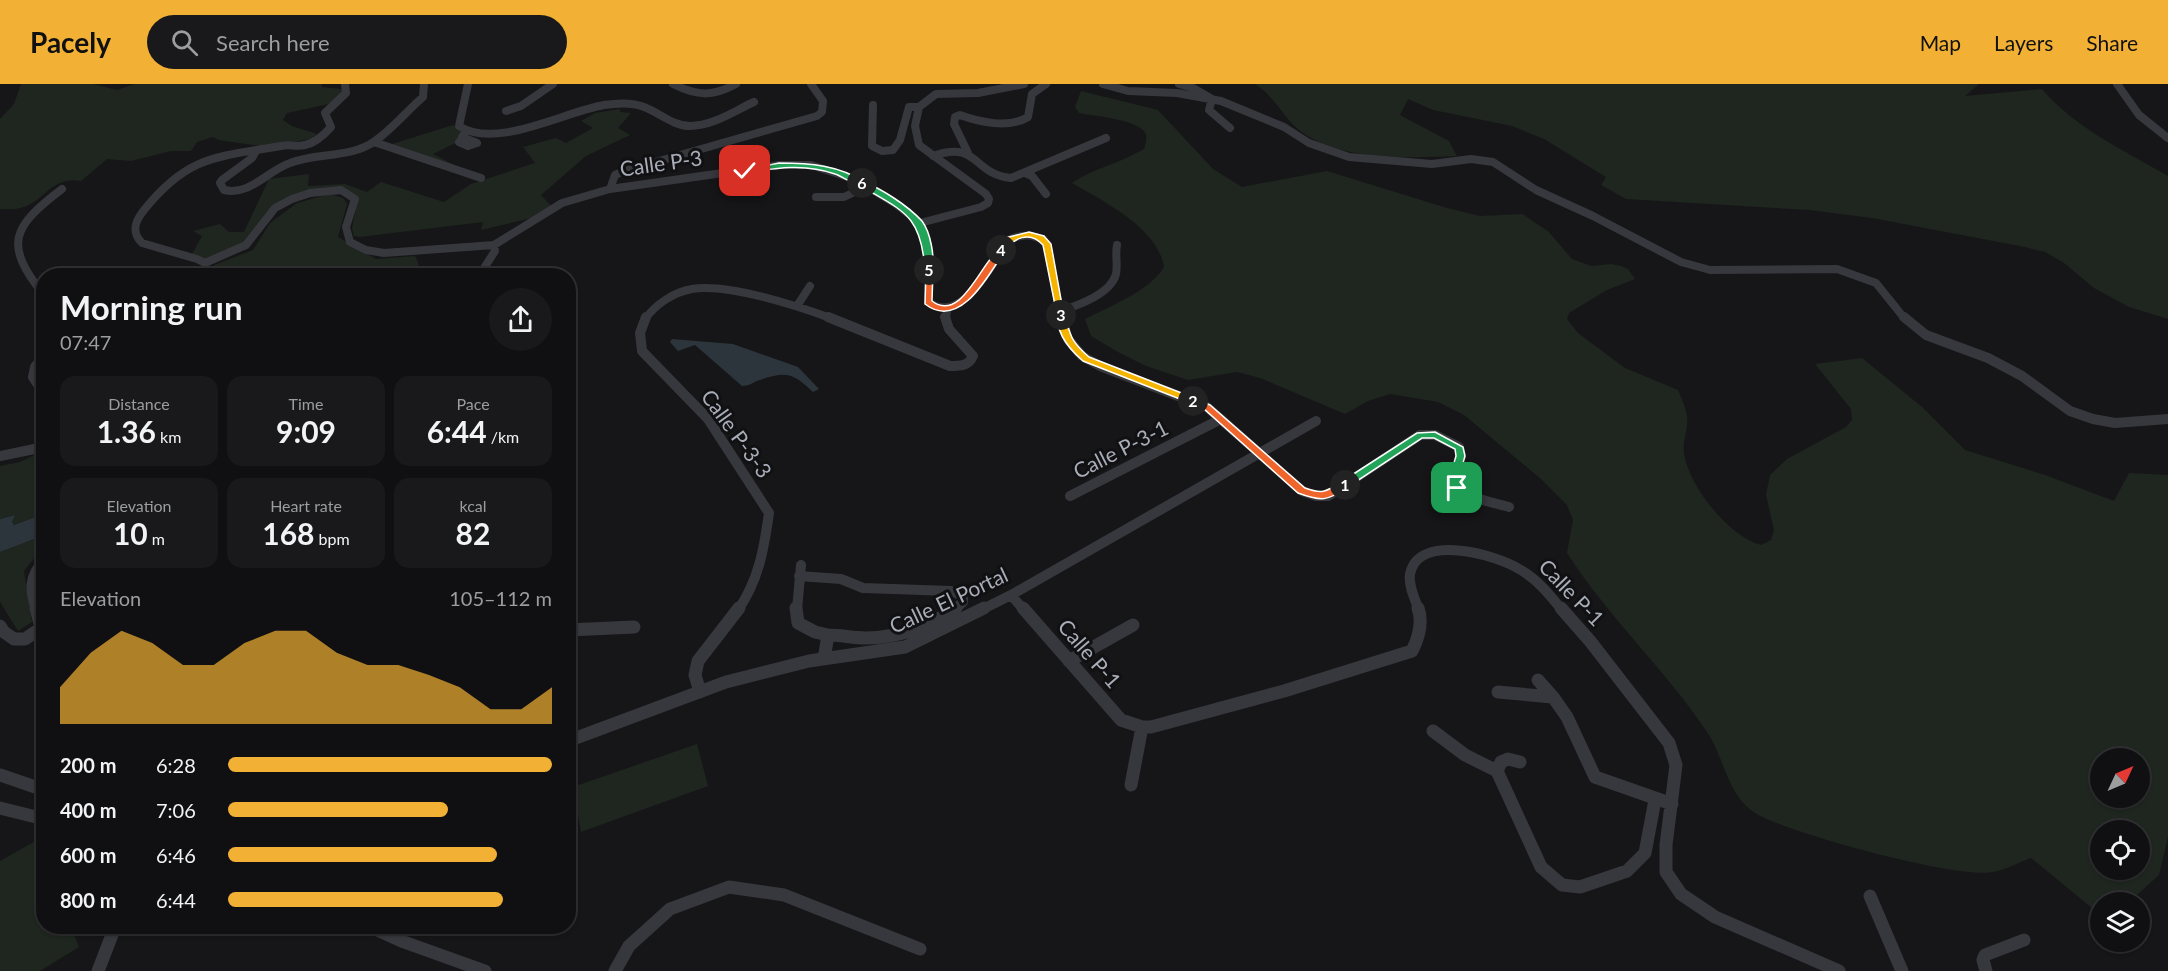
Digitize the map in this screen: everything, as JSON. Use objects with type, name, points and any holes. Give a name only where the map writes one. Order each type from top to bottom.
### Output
[{"type":"street","points":[[206,268],[205,263],[190,254],[155,248],[142,243],[135,231],[138,218],[169,182],[187,169],[219,155],[241,151],[256,152],[271,147],[304,145],[327,133],[331,127],[325,113],[346,93],[345,84]]},
{"type":"street","points":[[256,152],[252,158],[222,180],[220,183],[224,190],[242,191],[287,164],[300,159],[339,154],[374,142],[423,97],[424,84]]},
{"type":"street","points":[[468,84],[459,126],[466,131],[482,135],[502,134],[558,116],[615,104],[642,106],[676,124],[688,126],[718,119],[754,102]]},
{"type":"street","points":[[506,111],[521,106],[553,84]]},
{"type":"street","points":[[674,84],[703,96],[721,92],[736,84]]},
{"type":"street","points":[[610,189],[615,175],[624,171],[817,116],[822,112],[823,101],[811,84]]},
{"type":"street","points":[[1024,84],[978,93],[936,94],[919,107],[916,114],[915,139],[919,145],[986,194],[989,199],[981,207],[920,223],[928,253],[928,302],[936,308],[947,310],[963,302],[985,275],[1008,240],[1029,234],[1041,238],[1047,244],[1061,311],[1062,328],[1074,349],[1086,359],[1207,407],[1302,491],[1316,496],[1328,496],[1420,435],[1435,435],[1459,447],[1461,456],[1453,480],[1457,488],[1465,494],[1509,507]]},
{"type":"street","points":[[968,153],[954,124],[955,117],[960,115],[983,123],[1022,121],[1028,117],[1028,96],[1046,84]]},
{"type":"street","points":[[1103,84],[1128,91],[1177,93],[1212,99]]},
{"type":"street","points":[[1179,84],[1284,127],[1309,143],[1349,157],[1432,164],[1471,159],[1492,162],[1536,190],[1593,216],[1681,262],[1734,272],[1837,269],[1865,278],[1884,290],[1907,321],[1926,335],[1988,358],[2022,376],[2070,411],[2093,419],[2115,423],[2168,418]]},
{"type":"street","points":[[2117,84],[2131,108],[2149,125],[2168,138]]},
{"type":"street","points":[[1212,99],[1209,110],[1230,128]]},
{"type":"street","points":[[873,105],[873,146],[878,151],[885,152],[893,150],[900,140],[909,107],[919,107]]},
{"type":"street","points":[[459,142],[468,146],[477,143],[462,137],[466,131]]},
{"type":"street","points":[[933,156],[957,150],[968,153],[977,159],[988,174],[1011,178],[1106,138]]},
{"type":"street","points":[[374,142],[481,178]]},
{"type":"street","name":"Calle P-3","points":[[205,263],[246,245],[258,227],[281,204],[310,193],[341,190],[355,199],[346,227],[350,242],[366,250],[384,253],[494,245],[562,203],[610,189],[779,165],[811,165],[838,172],[896,204],[920,223]]},
{"type":"street","points":[[1025,173],[1032,176],[1046,194]]},
{"type":"street","points":[[816,197],[844,197],[867,186]]},
{"type":"street","points":[[36,285],[26,272],[16,240],[22,224],[31,212],[62,189]]},
{"type":"street","points":[[484,268],[495,251],[494,245]]},
{"type":"street","points":[[1061,311],[1074,308],[1111,284],[1116,275],[1114,256],[1117,245]]},
{"type":"street","points":[[797,306],[810,286]]},
{"type":"street","name":"Calle P-3-3","points":[[700,692],[695,676],[698,660],[736,614],[751,589],[764,548],[769,513],[708,419],[671,380],[646,359],[638,340],[640,327],[651,311],[666,300],[692,290],[757,295],[797,306],[950,366],[962,366],[971,362],[973,356],[947,328],[944,318],[947,310]]},
{"type":"street","points":[[36,366],[33,377],[36,382]]},
{"type":"street","name":"Calle P-3-1","points":[[1070,496],[1221,419]]},
{"type":"street","name":"Calle El Portal","points":[[576,738],[726,682],[824,659],[905,647],[1011,595],[1316,420]]},
{"type":"street","points":[[0,456],[36,449]]},
{"type":"street","name":"Calle P-1","points":[[1011,595],[1121,720],[1142,727],[1151,727],[1284,691],[1412,651],[1418,639],[1420,613],[1413,594],[1410,575],[1417,559],[1429,552],[1476,552],[1501,559],[1538,582],[1590,641],[1669,742],[1676,765],[1666,845],[1666,872],[1681,894],[1715,917],[1839,971]]},
{"type":"street","points":[[36,569],[28,586],[36,609]]},
{"type":"street","points":[[800,571],[856,583],[863,588],[951,591],[963,596],[963,602],[955,609],[920,627],[870,638],[828,634],[814,632],[798,623],[796,605],[800,571]]},
{"type":"street","points":[[1069,661],[1133,625]]},
{"type":"street","points":[[0,626],[7,637],[18,641],[28,638],[36,631]]},
{"type":"street","points":[[576,630],[634,627]]},
{"type":"street","points":[[824,659],[828,634]]},
{"type":"street","points":[[1538,680],[1574,729],[1595,777],[1672,804]]},
{"type":"street","points":[[1498,692],[1552,697]]},
{"type":"street","points":[[1131,785],[1142,727]]},
{"type":"street","points":[[1433,731],[1465,755],[1497,771],[1541,867],[1562,885],[1580,887],[1628,871],[1645,853],[1656,800]]},
{"type":"street","points":[[1497,771],[1501,762],[1508,759],[1520,762]]},
{"type":"street","points":[[0,775],[36,787]]},
{"type":"street","points":[[0,808],[36,817]]},
{"type":"street","points":[[615,971],[629,946],[670,909],[729,887],[784,895],[920,949]]},
{"type":"street","points":[[1870,896],[1902,971]]},
{"type":"street","points":[[98,971],[112,934]]},
{"type":"street","points":[[386,934],[485,971]]},
{"type":"street","points":[[1986,971],[1984,956],[2024,940]]},
{"type":"shaded area","points":[[21,84],[93,84],[117,90],[135,84],[322,84],[322,87],[342,89],[343,93],[329,104],[287,113],[283,120],[292,126],[317,134],[312,139],[260,146],[219,140],[213,137],[197,142],[191,151],[171,151],[131,161],[107,159],[81,181],[62,182],[28,205],[15,209],[0,209],[0,119],[14,104]]},
{"type":"shaded area","points":[[1255,84],[1979,84],[1965,96],[2042,89],[2055,103],[2085,127],[2168,176],[2168,319],[2129,307],[2094,288],[2064,263],[2045,252],[2020,246],[1872,218],[1809,210],[1626,199],[1601,185],[1606,177],[1544,139],[1512,126],[1433,110],[1408,99],[1400,115],[1449,141],[1457,156],[1378,156],[1337,149],[1319,142],[1296,128],[1268,95]]},
{"type":"shaded area","points":[[1081,91],[1158,110],[1213,169],[1242,187],[1327,171],[1480,216],[1522,214],[1548,231],[1572,259],[1591,266],[1611,264],[1628,269],[1635,279],[1607,290],[1569,313],[1567,319],[1578,333],[1625,368],[1678,390],[1687,416],[1684,453],[1693,480],[1724,521],[1736,532],[1761,545],[1771,540],[1774,530],[1766,495],[1770,475],[1787,459],[1846,427],[1852,420],[1851,409],[1815,364],[1862,358],[1922,407],[1965,450],[2045,475],[2114,501],[2129,473],[2168,475],[2168,837],[2159,875],[2140,892],[2090,892],[2090,906],[2031,858],[1993,872],[1945,869],[1873,853],[1801,832],[1755,813],[1738,796],[1713,742],[1691,709],[1600,599],[1567,553],[1573,520],[1567,505],[1541,479],[1464,415],[1438,402],[1390,394],[1368,401],[1345,414],[1260,378],[1237,372],[1188,380],[1146,366],[1091,336],[1085,319],[1140,290],[1150,283],[1164,267],[1160,253],[1140,228],[1113,207],[1072,183],[1144,149],[1146,140],[1144,131],[1123,121],[1079,113],[1075,107]]},
{"type":"shaded area","points":[[620,109],[620,112],[631,113],[618,128],[630,135],[586,156],[541,195],[553,208],[536,217],[481,230],[483,222],[360,237],[354,236],[352,228],[356,208],[340,189],[271,208],[244,247],[203,263],[192,254],[202,236],[193,231],[220,224],[229,232],[244,232],[269,179],[309,174],[308,186],[345,184],[367,192],[381,182],[444,202],[471,184],[535,163],[523,147],[556,138],[566,143],[593,128],[581,121],[595,113]]},
{"type":"shaded area","points":[[453,125],[470,136],[433,154],[458,167],[389,145]]},
{"type":"shaded area","points":[[330,194],[343,198],[347,204],[338,237],[376,259],[415,256],[418,268],[213,268],[214,265],[253,250],[270,223],[297,203]]},
{"type":"shaded area","points":[[672,339],[733,344],[798,367],[819,389],[813,392],[795,378],[784,375],[769,377],[742,386],[695,345],[678,351],[670,342]]},
{"type":"shaded area","points":[[36,454],[36,517],[13,525],[14,515],[0,519],[0,466],[20,462]]},
{"type":"shaded area","points":[[15,515],[12,522],[14,525],[36,517],[36,538],[0,552],[0,519]]},
{"type":"shaded area","points":[[36,538],[36,556],[24,571],[32,622],[18,631],[0,602],[0,552]]},
{"type":"shaded area","points":[[697,744],[708,786],[581,832],[576,804],[576,786]]},
{"type":"shaded area","points":[[36,841],[36,934],[74,934],[79,947],[40,971],[0,971],[0,861]]},
{"type":"route","points":[[745,171],[779,165],[811,165],[838,172],[856,180],[896,204],[920,223],[927,243],[929,262],[928,302],[936,308],[947,310],[963,302],[985,275],[1008,240],[1029,234],[1041,238],[1047,244],[1061,311],[1062,328],[1074,349],[1086,359],[1100,366],[1207,407],[1302,491],[1316,496],[1328,496],[1420,435],[1435,435],[1459,447],[1461,456],[1453,480],[1457,488]]}]
